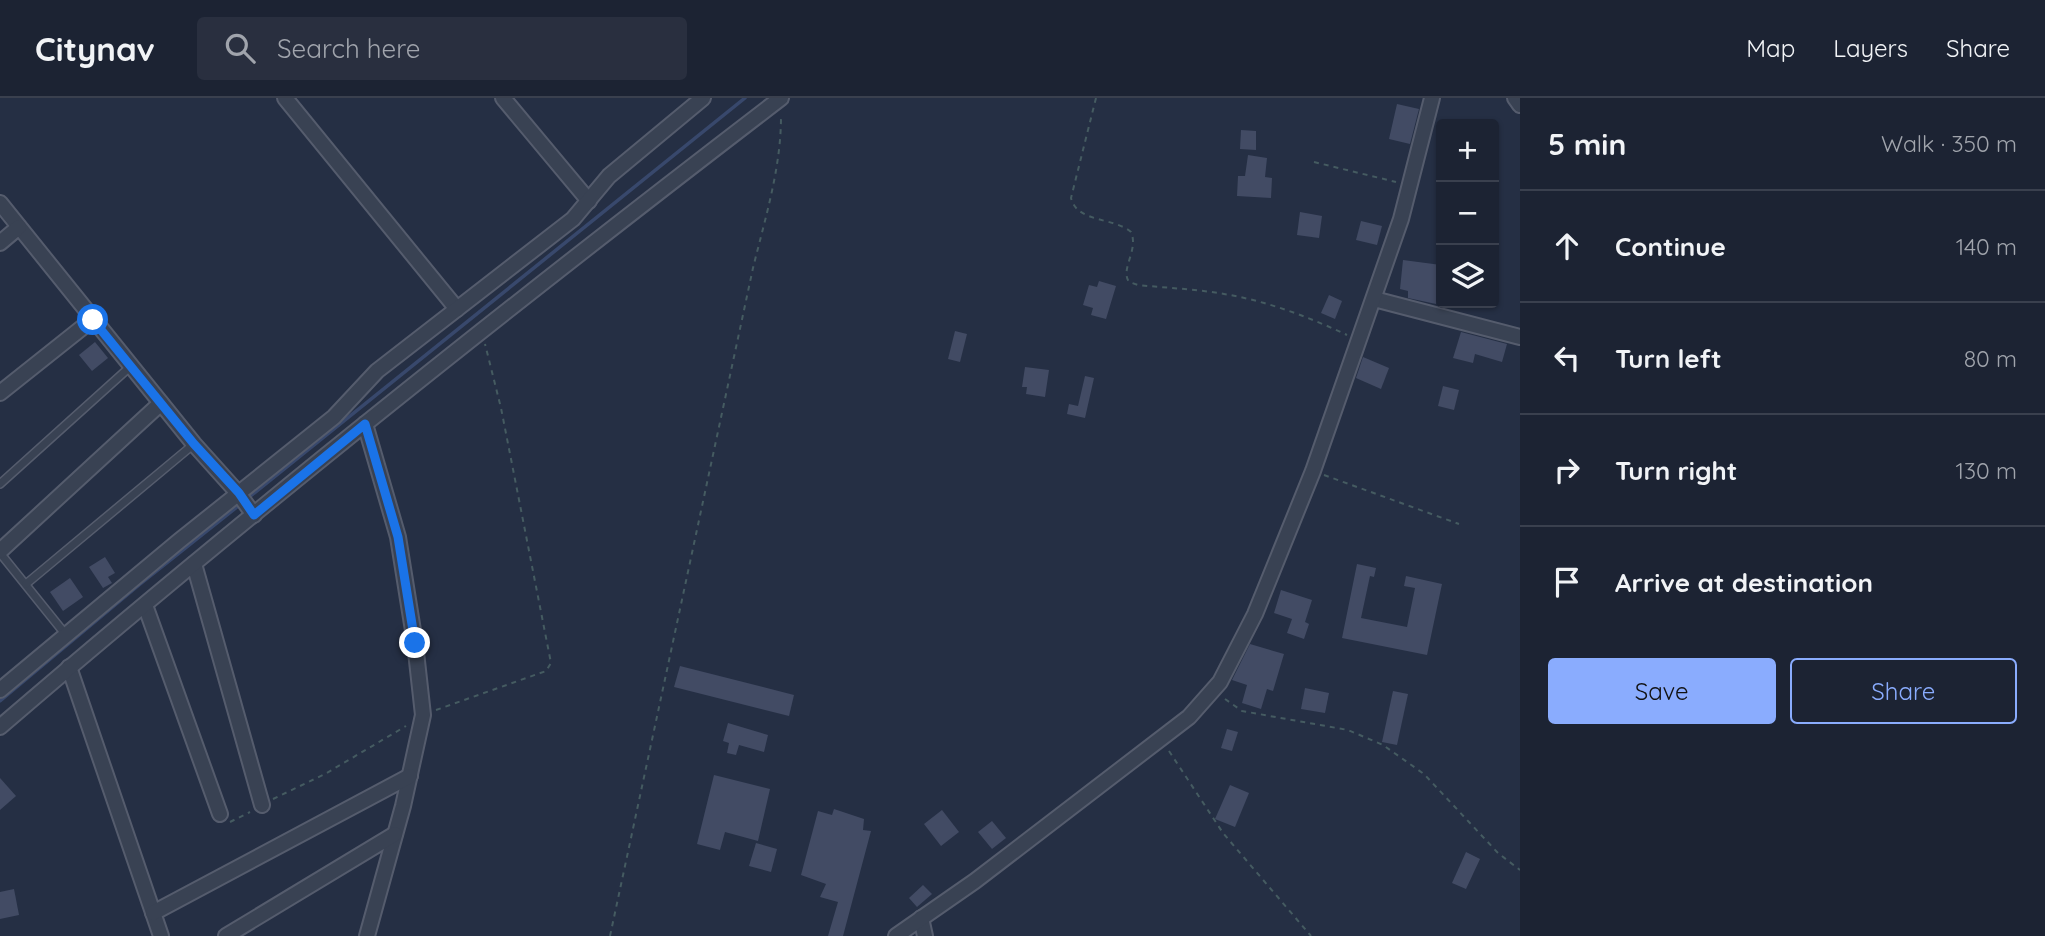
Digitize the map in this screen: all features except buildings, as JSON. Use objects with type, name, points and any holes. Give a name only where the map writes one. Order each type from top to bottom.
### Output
[{"type":"street","points":[[285,98],[457,309]]},
{"type":"street","points":[[503,98],[589,201]]},
{"type":"street","points":[[0,727],[194,564],[246,504],[377,371],[573,219],[614,171],[703,98]]},
{"type":"street","points":[[0,690],[66,635],[246,504],[365,424],[781,98]]},
{"type":"street","points":[[896,936],[1006,857],[1189,717],[1220,682],[1255,614],[1313,471],[1374,299],[1410,186],[1432,98]]},
{"type":"street","points":[[1515,98],[1520,105]]},
{"type":"street","points":[[0,203],[194,444],[246,504]]},
{"type":"street","points":[[0,243],[19,227]]},
{"type":"street","points":[[1374,299],[1520,337]]},
{"type":"street","points":[[0,393],[93,320]]},
{"type":"street","points":[[0,552],[161,403]]},
{"type":"street","points":[[365,424],[398,537],[423,715],[410,776],[367,936]]},
{"type":"street","points":[[194,564],[262,805]]},
{"type":"street","points":[[145,605],[220,814]]},
{"type":"street","points":[[69,667],[161,936]]},
{"type":"street","points":[[153,913],[410,776]]},
{"type":"street","points":[[226,936],[395,834]]},
{"type":"street","points":[[921,918],[925,936]]},
{"type":"lane","points":[[0,484],[131,366]]},
{"type":"lane","points":[[26,584],[194,444]]},
{"type":"lane","points":[[0,552],[66,635]]},
{"type":"path","points":[[610,936],[772,190],[781,129],[781,98]]},
{"type":"path","points":[[1096,98],[1072,198],[1076,209],[1088,216],[1120,224],[1131,232],[1133,247],[1126,277],[1129,282],[1224,294],[1259,302],[1291,311],[1358,340]]},
{"type":"path","points":[[1314,162],[1410,186]]},
{"type":"path","points":[[220,814],[226,821],[234,821],[325,774],[423,715],[546,671],[551,663],[501,408],[482,333]]},
{"type":"path","points":[[1313,471],[1459,524]]},
{"type":"path","points":[[1213,690],[1242,711],[1348,730],[1383,745],[1424,774],[1498,853],[1520,870]]},
{"type":"path","points":[[1161,738],[1223,834],[1311,936]]},
{"type":"waterway","points":[[248,498],[745,98]]},
{"type":"waterway","points":[[0,701],[242,503]]},
{"type":"route","points":[[93,320],[194,444],[239,493],[254,515],[365,424],[398,537],[415,643]]}]
